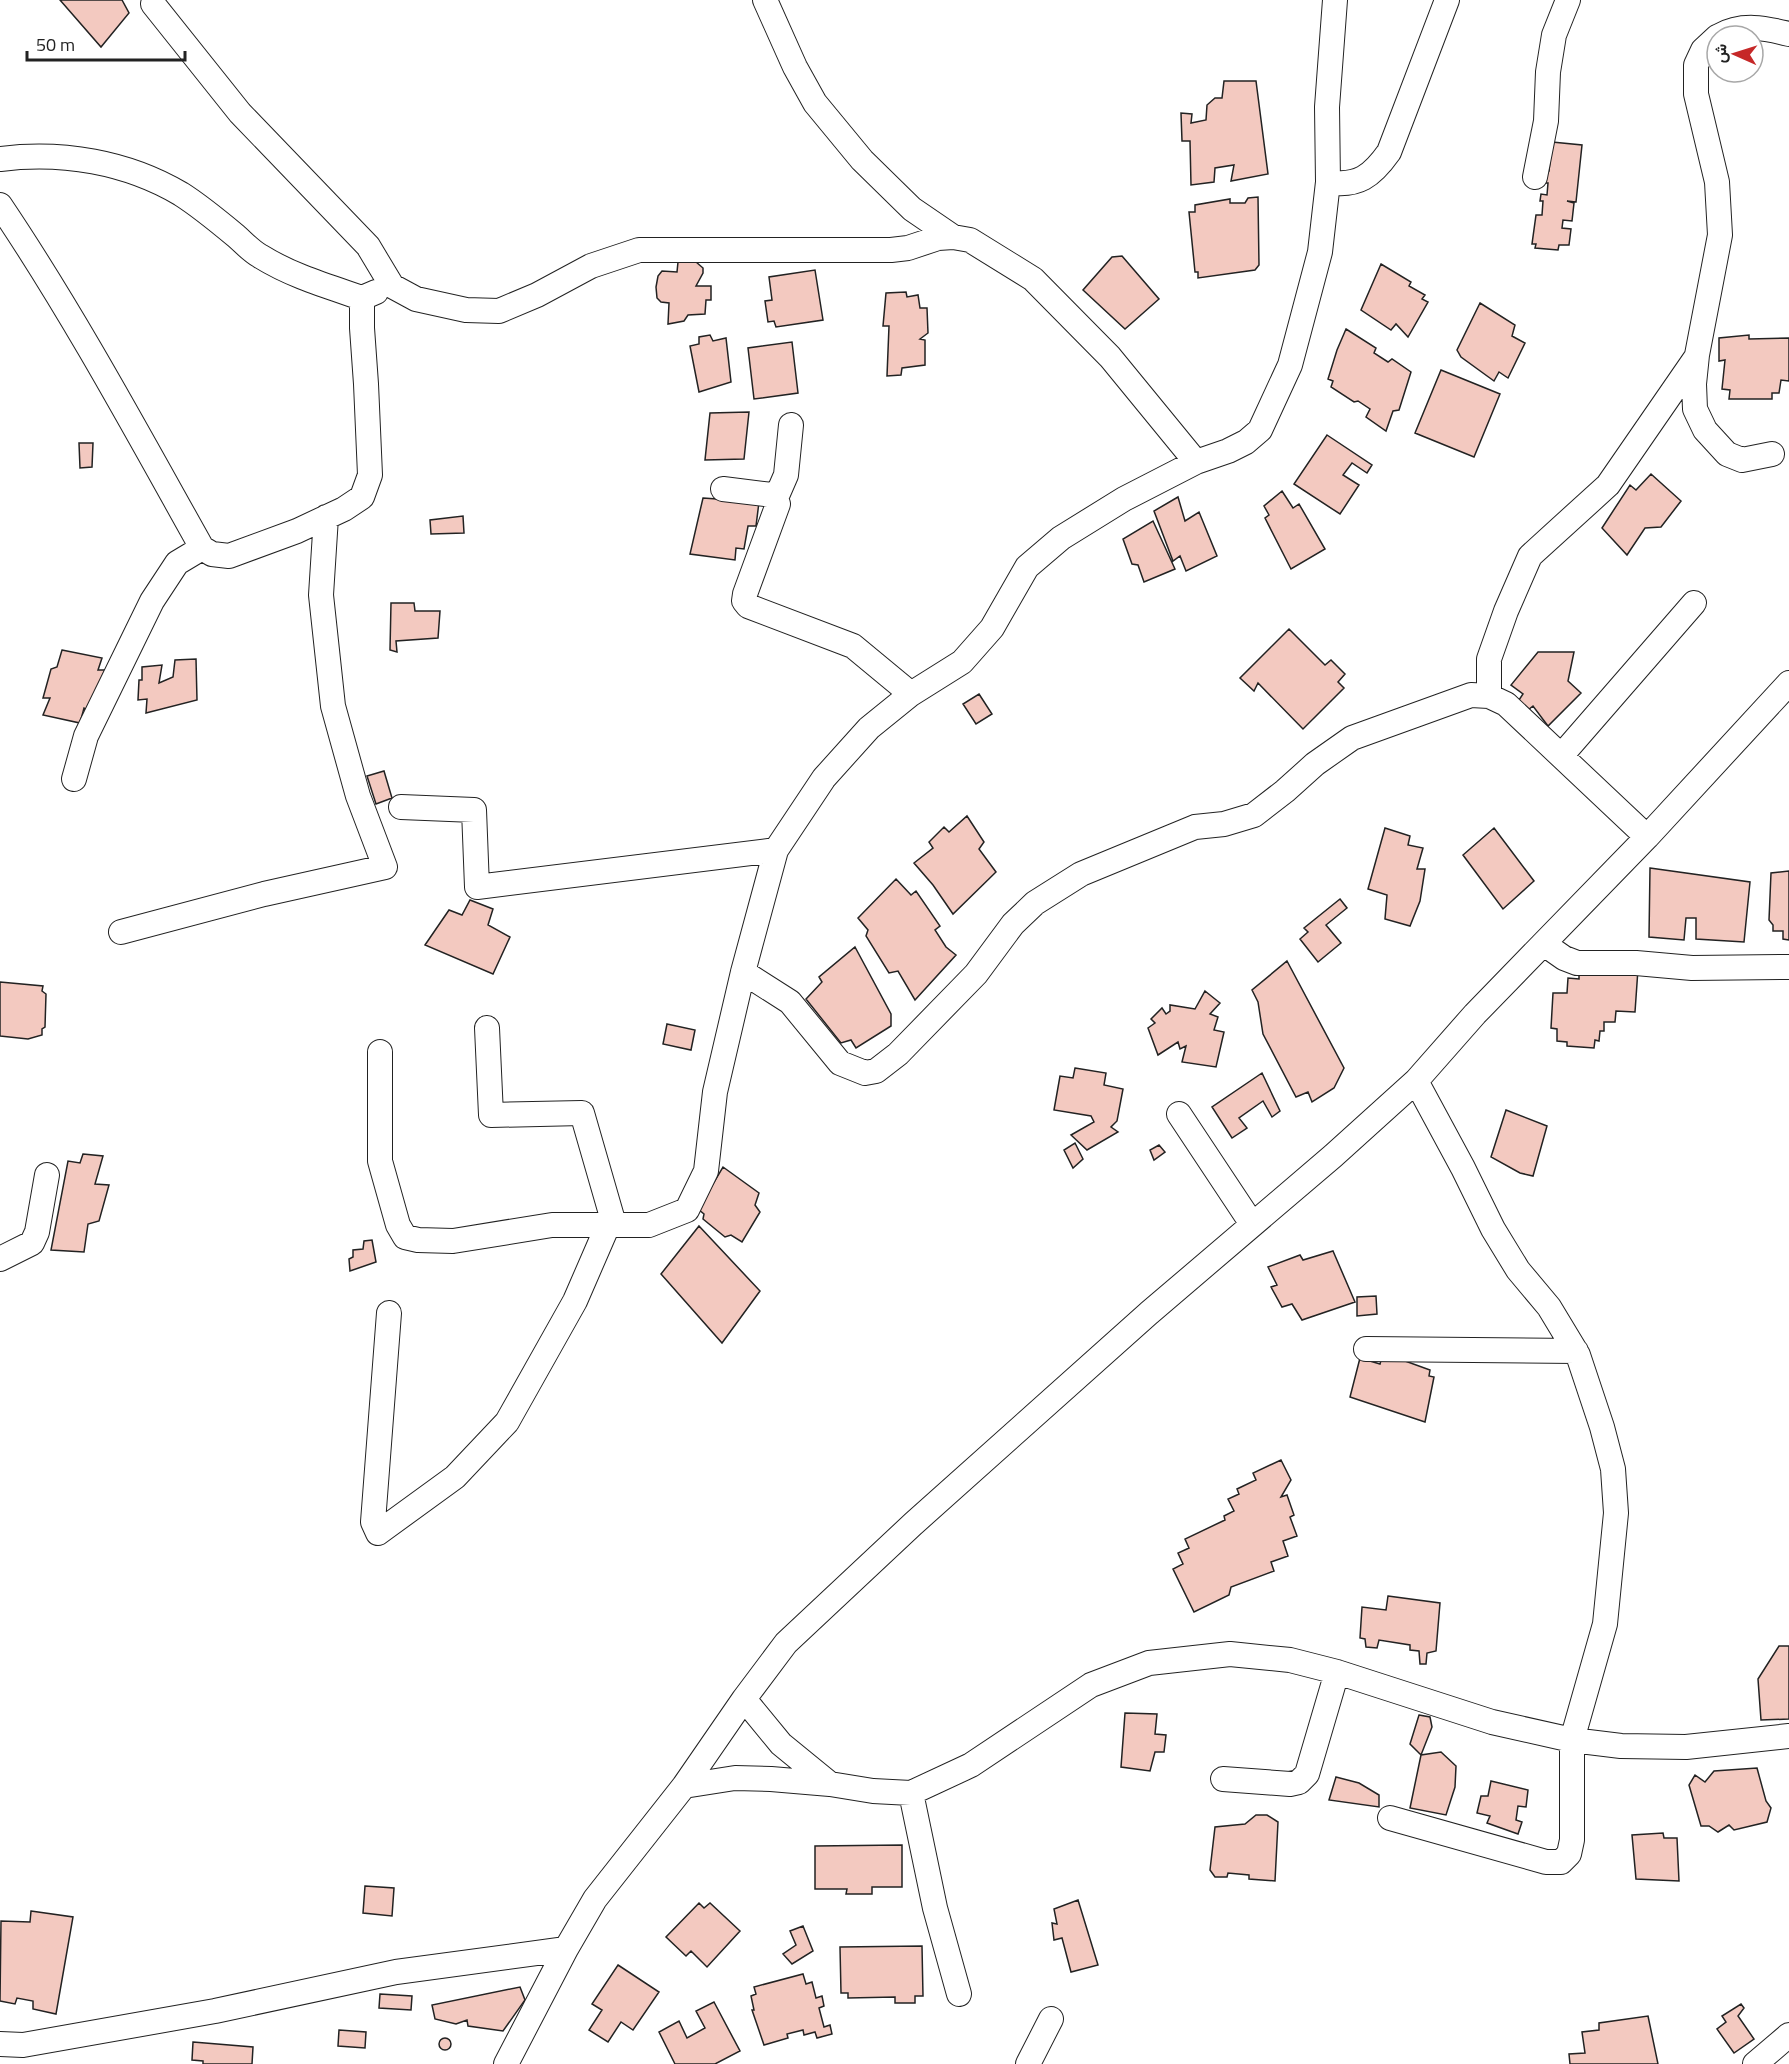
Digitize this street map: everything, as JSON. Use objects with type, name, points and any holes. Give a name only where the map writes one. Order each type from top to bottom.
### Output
[{"type":"street","points":[[765,0],[795,67],[815,103],[862,160],[912,209],[953,237]]},
{"type":"street","points":[[380,1052],[380,1161],[398,1224],[405,1237],[418,1240],[453,1240],[552,1225],[649,1225],[687,1210],[706,1171],[715,1092],[743,972],[776,850],[824,778],[869,728],[911,694],[963,662],[992,627],[1027,567],[1061,538],[1124,500],[1196,462],[1246,442],[1260,430],[1290,365],[1320,252],[1328,182],[1327,107],[1335,0]]},
{"type":"street","points":[[1328,182],[1343,184],[1356,182],[1378,167],[1389,152],[1447,0]]},
{"type":"street","points":[[1535,177],[1546,121],[1548,72],[1554,35],[1568,0]]},
{"type":"street","points":[[153,4],[240,113],[368,246],[393,286],[416,299],[466,310],[499,311],[537,295],[591,266],[639,250],[891,250],[908,248],[938,238],[953,237],[970,240],[1033,279],[1110,357],[1196,462]]},
{"type":"street","points":[[1765,29],[1789,34]]},
{"type":"street","points":[[1705,48],[1696,65],[1696,94],[1717,182],[1720,235],[1698,355],[1694,384],[1695,409],[1705,430],[1727,454],[1742,460],[1772,454]]},
{"type":"street","points":[[0,159],[26,155],[70,157],[94,161],[139,175],[181,194],[217,220],[259,256],[298,276],[362,298],[393,286]]},
{"type":"street","points":[[0,205],[87,344],[202,548],[212,554],[229,556],[297,531],[344,509],[362,497],[370,475],[362,298]]},
{"type":"street","points":[[1489,696],[1489,659],[1506,611],[1530,556],[1608,485],[1698,355]]},
{"type":"street","points":[[776,498],[786,475],[791,425]]},
{"type":"street","points":[[723,489],[772,495],[778,504],[745,594],[744,601],[748,606],[853,646],[911,694]]},
{"type":"street","points":[[120,932],[264,894],[385,867],[358,796],[333,706],[321,595],[326,517]]},
{"type":"street","points":[[74,779],[86,736],[152,601],[177,562],[202,548]]},
{"type":"street","points":[[1561,756],[1694,603]]},
{"type":"street","points":[[506,2064],[595,1899],[684,1786],[786,1643],[1131,1328],[1416,1081],[1474,1014],[1647,837],[1789,683]]},
{"type":"street","points":[[743,972],[790,1002],[840,1063],[865,1073],[876,1071],[898,1054],[976,974],[1013,924],[1035,903],[1081,873],[1195,827],[1224,824],[1254,815],[1315,764],[1352,738],[1471,695],[1489,696],[1506,704],[1647,837]]},
{"type":"street","points":[[401,807],[474,810],[477,887],[776,850]]},
{"type":"street","points":[[1544,944],[1564,958],[1577,963],[1636,963],[1692,968],[1789,967]]},
{"type":"street","points":[[389,1313],[372,1522],[378,1533],[455,1477],[507,1422],[575,1301],[611,1224],[582,1113],[490,1115],[487,1028]]},
{"type":"street","points":[[1390,1818],[1536,1860],[1561,1862],[1569,1854],[1572,1840],[1572,1740],[1605,1624],[1616,1513],[1613,1469],[1602,1427],[1576,1351],[1548,1307],[1518,1270],[1493,1229],[1416,1081]]},
{"type":"street","points":[[1179,1114],[1252,1224]]},
{"type":"street","points":[[0,1259],[32,1243],[37,1232],[46,1175]]},
{"type":"street","points":[[1366,1349],[1576,1351]]},
{"type":"street","points":[[684,1786],[735,1778],[830,1784],[873,1791],[911,1793],[971,1765],[1091,1684],[1149,1663],[1230,1654],[1290,1660],[1337,1672],[1492,1722],[1572,1740],[1621,1746],[1686,1747],[1789,1736]]},
{"type":"street","points":[[1223,1779],[1290,1784],[1299,1782],[1307,1774],[1337,1672]]},
{"type":"street","points":[[744,1699],[782,1744],[830,1784]]},
{"type":"street","points":[[911,1793],[935,1908],[959,1994]]},
{"type":"street","points":[[0,2044],[23,2045],[204,2013],[396,1972],[566,1949]]},
{"type":"street","points":[[1028,2064],[1051,2019]]},
{"type":"street","points":[[1755,2064],[1789,2035]]},
{"type":"building","points":[[60,0],[122,0],[129,13],[101,47]]},
{"type":"building","points":[[1224,81],[1256,81],[1268,174],[1231,181],[1234,165],[1215,168],[1214,182],[1191,185],[1190,141],[1182,141],[1181,113],[1192,114],[1191,123],[1206,120],[1207,105],[1215,98],[1222,98]]},
{"type":"building","points":[[1552,142],[1582,145],[1576,202],[1567,201],[1574,203],[1572,221],[1563,220],[1562,228],[1571,229],[1569,245],[1559,245],[1558,250],[1535,248],[1536,244],[1532,244],[1536,215],[1542,215],[1541,194],[1547,195],[1548,183],[1543,183],[1545,171],[1549,171]]},
{"type":"building","points":[[1258,197],[1259,265],[1255,270],[1198,278],[1198,272],[1195,272],[1189,212],[1195,212],[1195,205],[1230,199],[1230,203],[1245,203],[1248,198]]},
{"type":"building","points":[[1122,256],[1159,299],[1125,329],[1083,290],[1112,257]]},
{"type":"building","points":[[678,262],[696,262],[703,268],[703,273],[696,286],[711,286],[711,300],[706,300],[705,314],[688,315],[684,321],[668,324],[669,303],[661,302],[657,298],[656,287],[658,276],[662,271],[677,272]]},
{"type":"building","points":[[1381,264],[1411,282],[1409,286],[1425,295],[1422,299],[1428,302],[1408,337],[1396,324],[1391,330],[1361,310]]},
{"type":"building","points":[[815,270],[823,320],[776,327],[774,321],[768,322],[765,301],[772,300],[769,277]]},
{"type":"building","points":[[906,292],[907,297],[918,295],[920,308],[927,308],[928,333],[920,339],[925,340],[925,365],[902,368],[901,375],[887,376],[889,326],[883,326],[886,293]]},
{"type":"building","points":[[1480,303],[1515,325],[1512,336],[1525,343],[1508,378],[1499,372],[1494,381],[1461,357],[1457,350]]},
{"type":"building","points":[[1346,329],[1376,348],[1374,353],[1388,362],[1392,359],[1411,372],[1399,410],[1393,411],[1386,431],[1366,417],[1370,409],[1331,387],[1333,381],[1328,379]]},
{"type":"building","points":[[710,335],[713,341],[726,338],[731,382],[699,392],[690,346],[699,344],[699,337]]},
{"type":"building","points":[[1749,335],[1749,339],[1789,338],[1789,381],[1781,380],[1779,393],[1772,393],[1772,399],[1729,399],[1730,390],[1722,389],[1725,360],[1719,361],[1719,338]]},
{"type":"building","points":[[792,342],[798,393],[754,399],[748,348]]},
{"type":"building","points":[[1441,370],[1500,394],[1474,457],[1415,433]]},
{"type":"building","points":[[749,412],[744,459],[705,460],[710,413]]},
{"type":"building","points":[[1327,435],[1372,465],[1367,473],[1352,463],[1343,475],[1359,485],[1340,514],[1294,484]]},
{"type":"building","points":[[79,443],[93,443],[92,467],[80,468]]},
{"type":"building","points":[[1651,474],[1681,501],[1661,527],[1645,528],[1627,555],[1602,528],[1630,485],[1636,490]]},
{"type":"building","points":[[1282,491],[1293,508],[1299,504],[1325,549],[1291,569],[1265,518],[1269,515],[1264,506]]},
{"type":"building","points":[[1178,497],[1185,521],[1199,512],[1217,556],[1186,571],[1180,556],[1173,561],[1154,511]]},
{"type":"building","points":[[703,498],[759,502],[756,526],[748,526],[744,549],[736,548],[735,560],[690,554]]},
{"type":"building","points":[[463,516],[464,533],[431,534],[430,520]]},
{"type":"building","points":[[1153,521],[1175,569],[1144,582],[1138,565],[1132,564],[1123,539]]},
{"type":"building","points":[[391,603],[414,603],[415,611],[440,611],[438,638],[396,641],[397,652],[390,650]]},
{"type":"building","points":[[1289,629],[1325,665],[1331,660],[1345,674],[1338,682],[1344,688],[1303,729],[1258,683],[1254,691],[1240,678]]},
{"type":"building","points":[[62,650],[102,658],[98,670],[106,670],[92,712],[84,708],[80,723],[43,715],[50,698],[43,698],[51,669],[57,667]]},
{"type":"building","points":[[1538,652],[1574,652],[1568,681],[1581,693],[1548,726],[1533,706],[1528,710],[1519,700],[1523,694],[1511,685]]},
{"type":"building","points":[[196,659],[197,700],[146,713],[147,699],[138,700],[142,667],[162,665],[159,683],[173,677],[175,660]]},
{"type":"building","points":[[979,694],[992,714],[976,724],[963,704]]},
{"type":"building","points":[[384,771],[392,798],[376,804],[367,776]]},
{"type":"building","points":[[967,816],[984,842],[979,849],[996,872],[953,914],[914,863],[933,848],[929,842],[944,827],[949,832]]},
{"type":"building","points":[[1385,828],[1410,836],[1408,845],[1423,848],[1417,869],[1425,869],[1420,901],[1410,926],[1385,919],[1387,895],[1368,889]]},
{"type":"building","points":[[1494,828],[1534,881],[1503,909],[1463,855]]},
{"type":"building","points":[[1650,868],[1750,882],[1744,942],[1696,939],[1696,918],[1686,918],[1684,940],[1649,937]]},
{"type":"building","points":[[1789,871],[1789,940],[1783,939],[1783,931],[1773,931],[1773,925],[1769,920],[1771,873]]},
{"type":"building","points":[[896,879],[911,895],[916,891],[940,926],[935,930],[946,947],[956,955],[915,1000],[898,971],[889,973],[866,936],[868,930],[858,918]]},
{"type":"building","points":[[1340,899],[1347,908],[1326,925],[1341,943],[1318,962],[1300,939],[1308,932],[1304,928]]},
{"type":"building","points":[[470,900],[493,909],[488,925],[510,937],[493,974],[425,945],[449,910],[462,915]]},
{"type":"building","points":[[855,947],[891,1014],[891,1026],[856,1048],[851,1040],[841,1043],[806,999],[822,982],[819,977]]},
{"type":"building","points":[[1287,961],[1344,1068],[1334,1088],[1312,1102],[1308,1092],[1296,1097],[1263,1034],[1258,1002],[1252,990]]},
{"type":"building","points":[[1638,969],[1635,1012],[1616,1011],[1615,1022],[1604,1022],[1604,1031],[1600,1031],[1599,1041],[1595,1040],[1594,1048],[1567,1046],[1567,1042],[1557,1041],[1557,1029],[1551,1028],[1553,993],[1567,993],[1568,978],[1579,979],[1579,972]]},
{"type":"building","points":[[0,982],[43,986],[42,991],[46,994],[45,1027],[42,1029],[42,1035],[28,1039],[0,1036]]},
{"type":"building","points":[[1205,991],[1220,1003],[1210,1014],[1218,1017],[1214,1030],[1224,1032],[1216,1067],[1182,1062],[1186,1046],[1180,1049],[1178,1042],[1158,1055],[1148,1028],[1155,1023],[1151,1019],[1162,1008],[1166,1014],[1170,1011],[1170,1005],[1195,1009]]},
{"type":"building","points":[[667,1024],[695,1030],[691,1050],[663,1044]]},
{"type":"building","points":[[1075,1068],[1106,1073],[1104,1085],[1123,1089],[1117,1121],[1111,1127],[1118,1132],[1087,1150],[1071,1135],[1094,1122],[1091,1116],[1054,1110],[1060,1076],[1073,1078]]},
{"type":"building","points":[[1262,1073],[1280,1111],[1272,1117],[1263,1101],[1239,1118],[1247,1128],[1232,1138],[1212,1107]]},
{"type":"building","points":[[1506,1110],[1547,1126],[1533,1176],[1520,1173],[1491,1157]]},
{"type":"building","points":[[1075,1143],[1083,1159],[1073,1168],[1064,1150]]},
{"type":"building","points":[[1159,1145],[1165,1152],[1154,1160],[1150,1150]]},
{"type":"building","points":[[83,1154],[103,1156],[95,1184],[109,1185],[99,1221],[88,1224],[84,1252],[51,1250],[68,1161],[80,1163]]},
{"type":"building","points":[[723,1167],[759,1193],[755,1205],[760,1212],[742,1242],[731,1235],[725,1237],[703,1219],[704,1214],[698,1209]]},
{"type":"building","points":[[699,1226],[760,1291],[722,1343],[661,1274]]},
{"type":"building","points":[[372,1240],[376,1262],[350,1271],[349,1259],[353,1257],[353,1250],[363,1249],[364,1241]]},
{"type":"building","points":[[1333,1251],[1355,1302],[1302,1320],[1292,1304],[1282,1307],[1271,1287],[1277,1285],[1268,1267],[1300,1255],[1303,1260]]},
{"type":"building","points":[[1376,1296],[1377,1314],[1357,1316],[1357,1297]]},
{"type":"building","points":[[1383,1353],[1430,1370],[1429,1376],[1434,1377],[1425,1422],[1350,1397],[1360,1358],[1380,1364]]},
{"type":"building","points":[[1281,1460],[1291,1480],[1281,1497],[1287,1495],[1294,1515],[1290,1517],[1297,1536],[1283,1541],[1288,1556],[1271,1562],[1274,1571],[1231,1587],[1229,1595],[1194,1612],[1173,1569],[1183,1564],[1178,1553],[1189,1548],[1185,1539],[1225,1520],[1224,1516],[1234,1511],[1228,1499],[1239,1494],[1237,1489],[1256,1480],[1253,1473]]},
{"type":"building","points":[[1388,1596],[1440,1603],[1436,1651],[1427,1653],[1426,1664],[1420,1664],[1419,1651],[1410,1650],[1410,1645],[1379,1640],[1377,1648],[1366,1647],[1365,1639],[1360,1638],[1362,1607],[1386,1610]]},
{"type":"building","points":[[1779,1646],[1789,1646],[1789,1719],[1761,1720],[1758,1679]]},
{"type":"building","points":[[1125,1713],[1157,1714],[1155,1734],[1166,1735],[1164,1752],[1155,1752],[1150,1771],[1121,1767]]},
{"type":"building","points":[[1419,1715],[1430,1717],[1432,1727],[1421,1755],[1410,1744]]},
{"type":"building","points":[[1441,1752],[1456,1766],[1455,1787],[1446,1815],[1410,1808],[1421,1755]]},
{"type":"building","points":[[1757,1768],[1766,1801],[1771,1808],[1767,1822],[1734,1830],[1729,1825],[1718,1832],[1709,1826],[1701,1826],[1689,1785],[1695,1775],[1705,1782],[1714,1771]]},
{"type":"building","points":[[1336,1777],[1359,1783],[1379,1795],[1379,1807],[1329,1800]]},
{"type":"building","points":[[1491,1781],[1528,1790],[1526,1807],[1518,1806],[1516,1820],[1522,1822],[1518,1834],[1487,1823],[1490,1816],[1477,1813],[1481,1796],[1488,1796]]},
{"type":"building","points":[[1256,1815],[1267,1815],[1278,1822],[1275,1881],[1249,1879],[1249,1875],[1228,1873],[1227,1877],[1215,1877],[1210,1870],[1215,1827],[1245,1824]]},
{"type":"building","points":[[1663,1833],[1664,1838],[1677,1838],[1679,1881],[1636,1879],[1632,1835]]},
{"type":"building","points":[[902,1845],[902,1887],[872,1887],[872,1894],[846,1894],[847,1889],[815,1889],[815,1846]]},
{"type":"building","points":[[365,1886],[394,1888],[392,1916],[363,1913]]},
{"type":"building","points":[[1078,1900],[1098,1965],[1071,1972],[1062,1938],[1054,1940],[1052,1923],[1057,1924],[1054,1909]]},
{"type":"building","points":[[699,1903],[704,1908],[710,1903],[740,1931],[707,1967],[691,1951],[686,1956],[666,1937]]},
{"type":"building","points":[[31,1911],[73,1917],[56,2014],[33,2009],[33,2001],[17,1998],[15,2004],[0,2001],[1,1921],[30,1922]]},
{"type":"building","points":[[803,1926],[813,1951],[792,1964],[783,1954],[796,1945],[790,1931]]},
{"type":"building","points":[[922,1946],[923,1996],[915,1996],[915,2003],[895,2003],[895,1997],[848,1998],[848,1993],[841,1993],[840,1947]]},
{"type":"building","points":[[618,1965],[659,1992],[633,2030],[621,2022],[608,2042],[589,2030],[602,2010],[592,2004]]},
{"type":"building","points":[[803,1974],[806,1984],[812,1982],[816,1998],[822,1996],[824,2006],[819,2008],[824,2027],[830,2025],[832,2034],[817,2038],[815,2032],[804,2035],[803,2030],[787,2034],[788,2038],[764,2045],[752,2010],[754,2010],[751,1996],[756,1994],[754,1987]]},
{"type":"building","points":[[520,1987],[525,2000],[503,2031],[468,2026],[467,2020],[456,2024],[435,2019],[432,2005]]},
{"type":"building","points":[[380,1994],[412,1996],[411,2010],[379,2008]]},
{"type":"building","points":[[714,2002],[740,2051],[715,2064],[675,2064],[659,2032],[679,2021],[687,2038],[705,2028],[696,2011]]},
{"type":"building","points":[[1741,2004],[1744,2008],[1738,2016],[1754,2039],[1734,2053],[1717,2029],[1726,2022],[1722,2016]]},
{"type":"building","points":[[1648,2016],[1658,2064],[1570,2064],[1569,2054],[1585,2053],[1582,2032],[1599,2030],[1599,2023]]},
{"type":"building","points":[[339,2030],[366,2032],[365,2048],[338,2046]]},
{"type":"building","points":[[447,2038],[450,2039],[450,2049],[443,2050],[440,2049],[439,2042],[440,2039]]},
{"type":"building","points":[[193,2042],[253,2047],[252,2064],[203,2064],[203,2061],[192,2060]]}]
